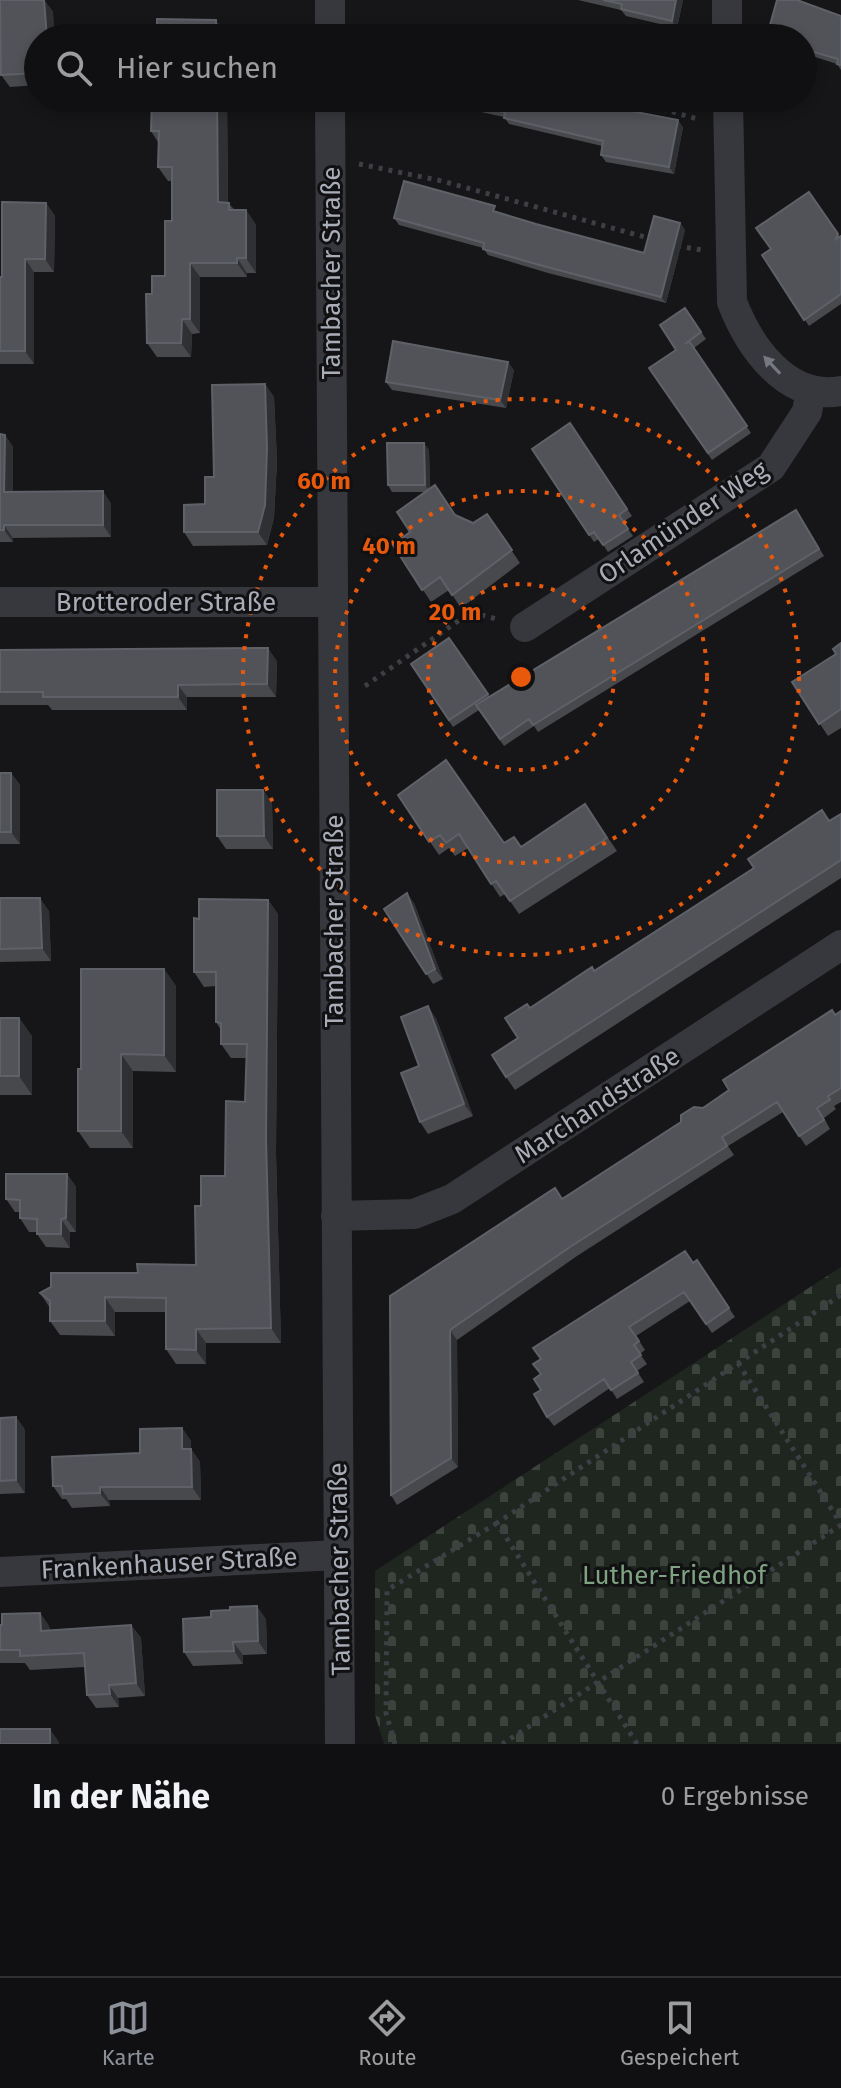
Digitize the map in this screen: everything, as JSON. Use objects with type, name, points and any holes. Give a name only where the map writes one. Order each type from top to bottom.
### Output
[{"type":"street","points":[[330,0],[337,24]]},
{"type":"street","points":[[727,0],[727,24]]},
{"type":"street","name":"Tambacher Straße","points":[[330,112],[340,1744]]},
{"type":"street","points":[[728,112],[728,249],[732,302],[740,322],[774,369],[811,390],[841,391]]},
{"type":"street","name":"Orlamünder Weg","points":[[525,627],[771,467],[807,412],[811,390]]},
{"type":"street","name":"Brotteroder Straße","points":[[0,602],[332,602]]},
{"type":"street","name":"Marchandstraße","points":[[336,1216],[414,1214],[452,1199],[841,945]]},
{"type":"street","name":"Frankenhauser Straße","points":[[0,1572],[338,1555]]},
{"type":"path","points":[[674,112],[709,122]]},
{"type":"path","points":[[348,162],[442,181],[693,250],[711,249]]},
{"type":"path","points":[[365,686],[471,612],[525,627]]},
{"type":"path","points":[[395,1744],[386,1713],[387,1590],[497,1523],[841,1295]]},
{"type":"path","points":[[502,1744],[841,1524],[738,1363]]},
{"type":"path","points":[[497,1523],[637,1744]]},
{"type":"green space","name":"Luther-Friedhof","points":[[841,1267],[841,1744],[384,1744],[375,1715],[375,1571]]},
{"type":"building","points":[[0,0],[44,0],[46,24],[24,24],[24,74],[1,75]]},
{"type":"building","points":[[603,0],[676,0],[672,21],[621,9],[622,4]]},
{"type":"building","points":[[777,0],[797,0],[841,16],[841,65],[837,64],[838,59],[817,53],[817,24],[770,24]]},
{"type":"building","points":[[157,19],[216,20],[216,24],[157,24]]},
{"type":"building","points":[[152,112],[217,112],[218,202],[229,203],[229,210],[246,210],[246,258],[237,258],[237,263],[190,263],[190,319],[182,319],[181,343],[147,343],[146,294],[152,294],[152,276],[165,276],[165,221],[172,221],[172,167],[158,167],[159,131],[151,131]]},
{"type":"building","points":[[505,112],[636,112],[678,120],[669,167],[601,155],[603,141],[504,118]]},
{"type":"building","points":[[404,181],[495,206],[493,211],[536,224],[644,253],[654,216],[680,223],[661,297],[483,249],[484,243],[394,218]]},
{"type":"building","points":[[809,192],[838,234],[836,239],[841,236],[841,294],[804,320],[762,255],[771,249],[756,228]]},
{"type":"building","points":[[2,202],[46,203],[45,259],[25,259],[25,351],[0,351]]},
{"type":"building","points":[[685,308],[701,332],[689,341],[747,426],[708,453],[649,368],[676,350],[660,325]]},
{"type":"building","points":[[393,341],[508,362],[500,400],[386,382]]},
{"type":"building","points":[[265,384],[265,505],[258,532],[184,532],[184,505],[205,504],[205,477],[214,477],[212,385]]},
{"type":"building","points":[[570,423],[627,509],[619,515],[628,529],[603,545],[594,532],[589,535],[532,449]]},
{"type":"building","points":[[0,434],[5,435],[4,492],[103,491],[103,525],[4,525],[4,530],[0,530]]},
{"type":"building","points":[[387,443],[424,443],[425,485],[388,485]]},
{"type":"building","points":[[435,485],[455,515],[473,523],[487,514],[512,550],[452,595],[440,577],[422,590],[393,545],[410,532],[397,512]]},
{"type":"building","points":[[796,510],[819,549],[533,725],[529,719],[500,739],[476,705]]},
{"type":"building","points":[[449,638],[488,694],[449,720],[411,664]]},
{"type":"building","points":[[841,643],[841,709],[819,724],[792,682],[836,654],[833,649]]},
{"type":"building","points":[[268,648],[267,684],[178,685],[178,697],[43,697],[43,692],[0,692],[0,650]]},
{"type":"building","points":[[446,760],[504,843],[514,837],[521,847],[585,804],[607,838],[510,901],[496,881],[491,884],[459,834],[446,843],[440,835],[429,842],[398,795]]},
{"type":"building","points":[[0,773],[11,773],[11,832],[0,832]]},
{"type":"building","points":[[217,790],[263,790],[264,836],[217,836]]},
{"type":"building","points":[[822,810],[829,821],[841,814],[841,860],[506,1077],[492,1055],[518,1038],[505,1018],[527,1004],[530,1008],[592,967],[594,971],[754,868],[748,859]]},
{"type":"building","points":[[407,893],[435,969],[426,974],[384,909]]},
{"type":"building","points":[[0,898],[40,898],[42,948],[0,949]]},
{"type":"building","points":[[199,899],[268,900],[266,1139],[271,1328],[196,1329],[196,1350],[166,1349],[166,1298],[105,1297],[105,1321],[50,1321],[50,1301],[40,1293],[51,1287],[51,1273],[138,1273],[137,1264],[196,1265],[195,1206],[201,1206],[201,1176],[225,1176],[226,1101],[245,1102],[247,1044],[221,1044],[221,1023],[216,1022],[216,972],[194,972],[194,918],[199,919]]},
{"type":"building","points":[[81,969],[164,969],[164,1055],[121,1054],[121,1131],[78,1131]]},
{"type":"building","points":[[428,1006],[464,1104],[420,1122],[401,1073],[419,1066],[401,1017]]},
{"type":"building","points":[[832,1010],[835,1015],[841,1011],[841,1088],[817,1108],[824,1120],[799,1136],[777,1102],[722,1137],[727,1146],[570,1247],[450,1330],[451,1458],[391,1495],[390,1296],[555,1188],[562,1199],[681,1122],[681,1115],[694,1107],[703,1108],[729,1090],[723,1080]]},
{"type":"building","points":[[0,1018],[19,1018],[19,1076],[0,1076]]},
{"type":"building","points":[[6,1174],[67,1174],[66,1218],[61,1219],[61,1234],[37,1234],[37,1219],[20,1218],[20,1200],[6,1199]]},
{"type":"building","points":[[685,1251],[693,1263],[697,1260],[729,1308],[706,1324],[684,1292],[629,1327],[639,1341],[634,1345],[641,1355],[631,1362],[638,1373],[611,1390],[604,1379],[547,1417],[534,1394],[541,1390],[534,1379],[541,1374],[533,1364],[541,1359],[533,1348]]},
{"type":"building","points":[[16,1417],[16,1480],[0,1481],[0,1418]]},
{"type":"building","points":[[182,1428],[182,1449],[191,1449],[192,1487],[100,1487],[100,1493],[63,1494],[62,1486],[53,1486],[52,1457],[140,1453],[140,1429]]},
{"type":"building","points":[[257,1606],[258,1641],[233,1642],[234,1651],[184,1652],[183,1619],[211,1617],[211,1611],[230,1610],[230,1607]]},
{"type":"building","points":[[40,1613],[41,1631],[131,1625],[136,1683],[109,1685],[110,1694],[87,1695],[84,1653],[20,1656],[20,1650],[0,1650],[2,1614]]},
{"type":"building","points":[[0,1729],[50,1729],[50,1744],[0,1744]]}]
